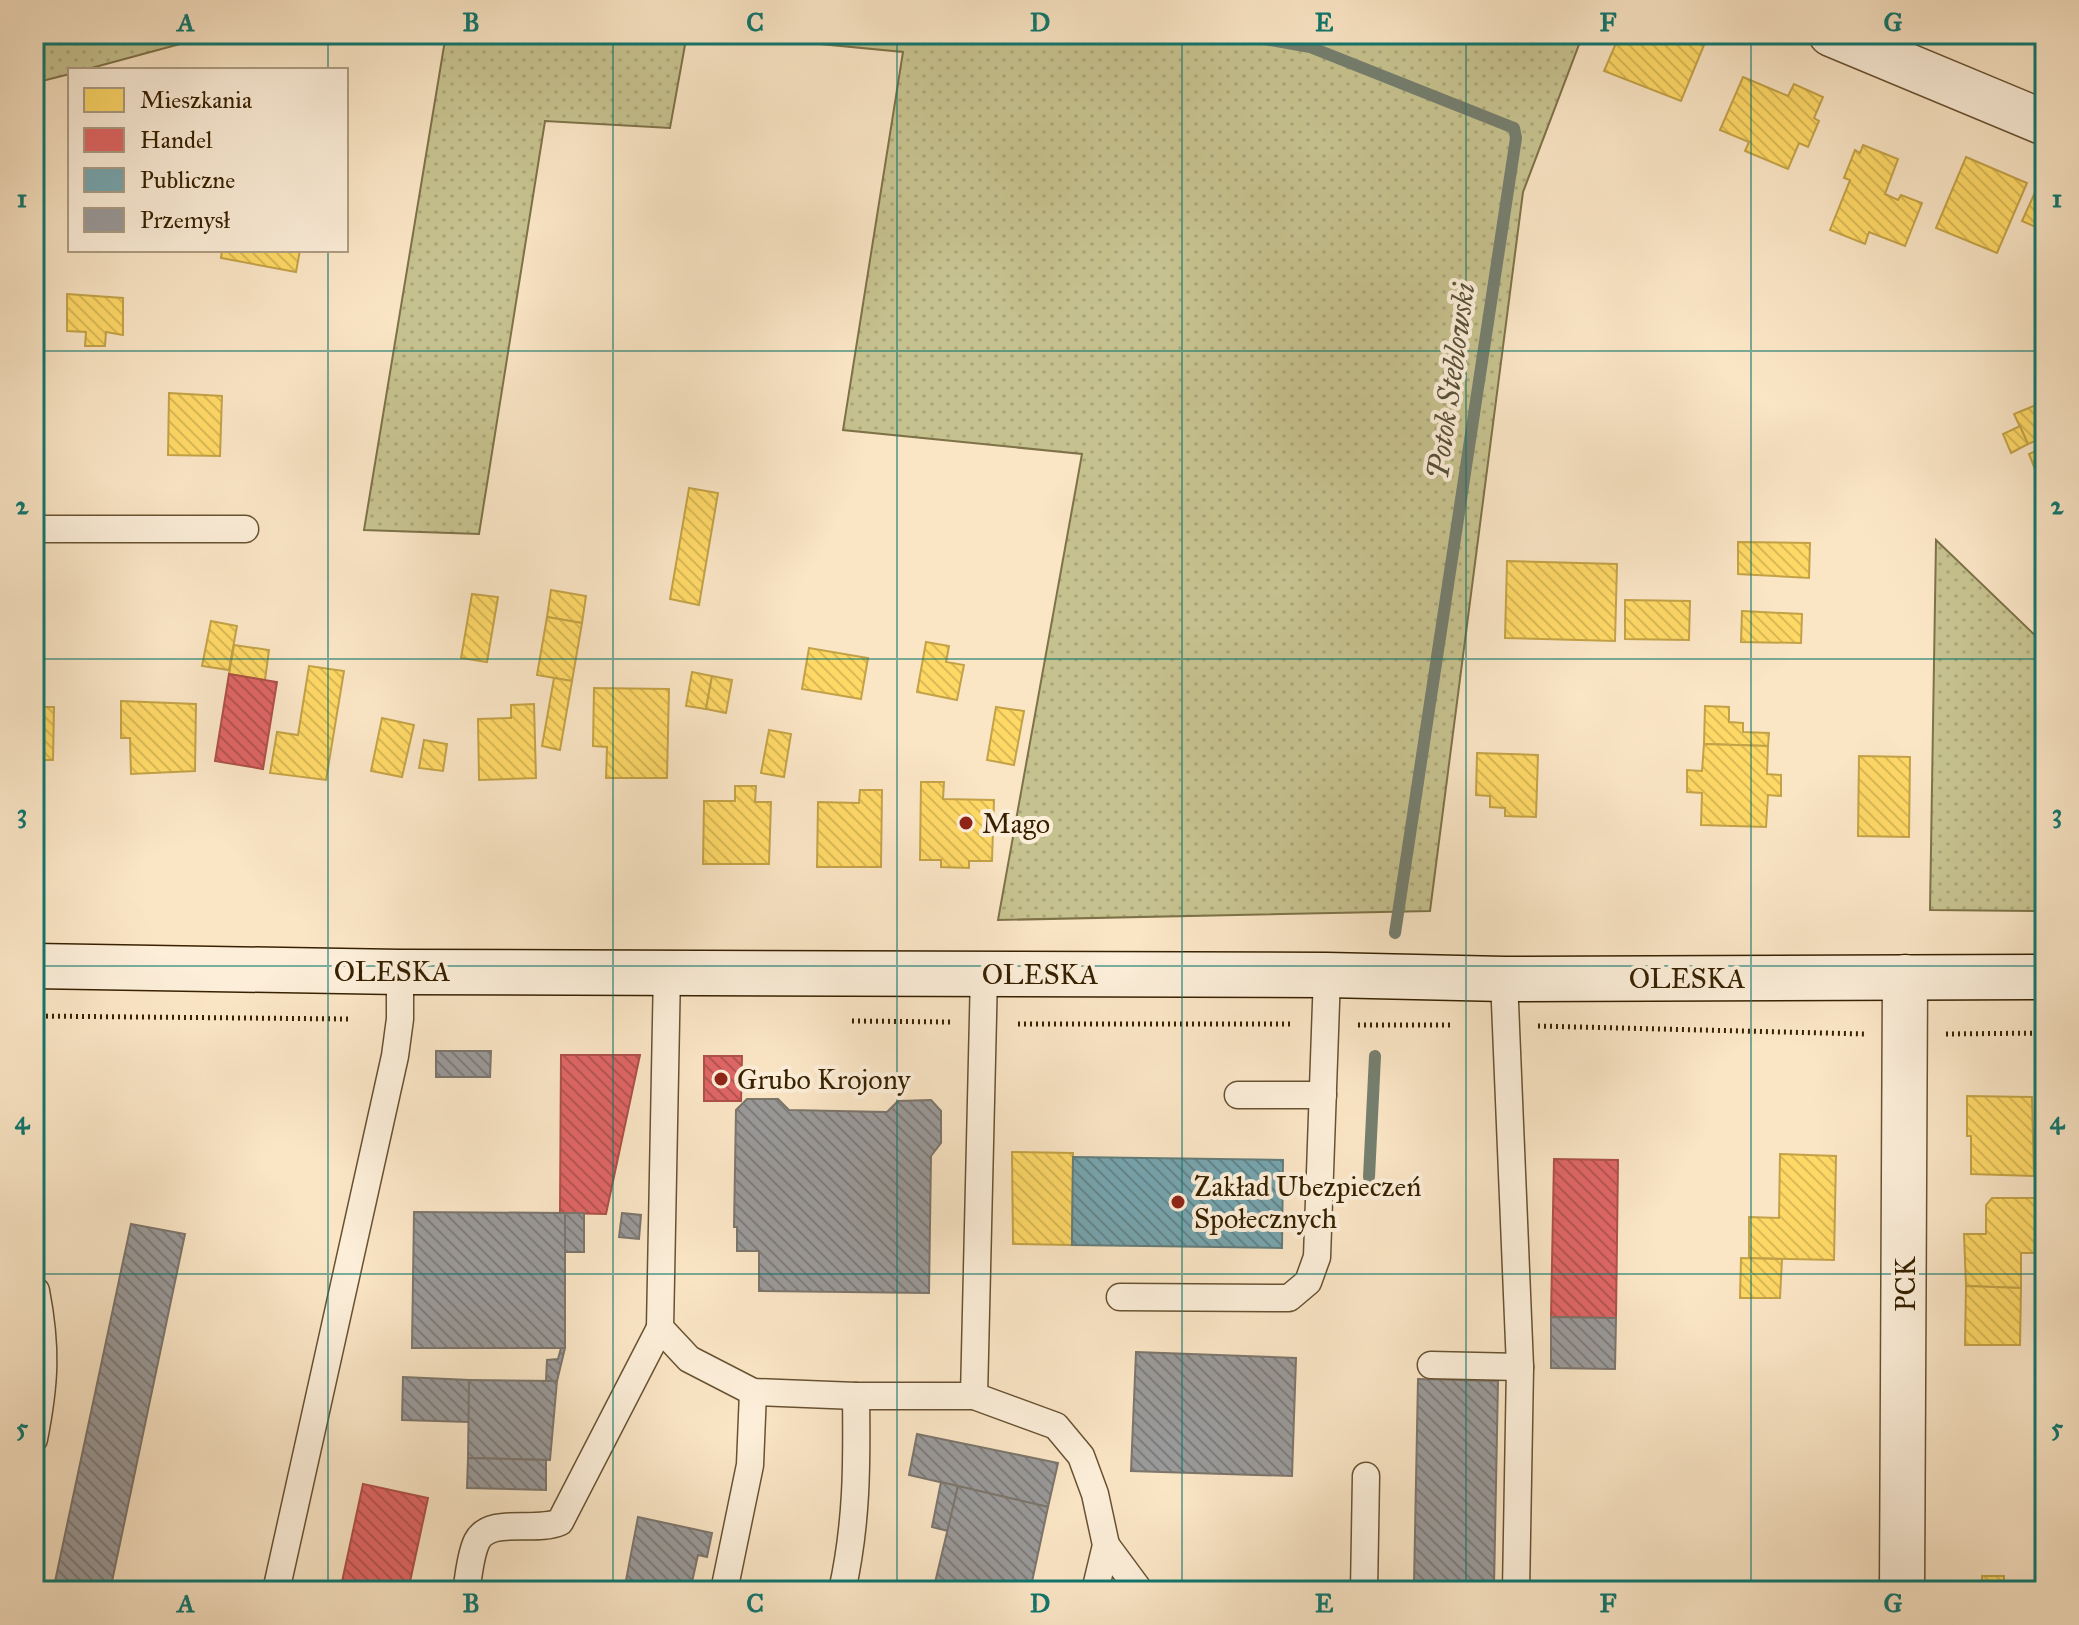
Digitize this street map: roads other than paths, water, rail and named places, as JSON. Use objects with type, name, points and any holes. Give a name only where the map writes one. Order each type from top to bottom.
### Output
[{"type":"street","points":[[1831,34],[2045,123]]},
{"type":"street","name":"OLESKA","points":[[34,966],[400,972],[1327,975],[1504,979],[2045,977]]},
{"type":"street","name":"PCK","points":[[1902,1591],[1905,977]]},
{"type":"lane","points":[[34,529],[245,529]]},
{"type":"lane","points":[[466,1591],[476,1542],[485,1531],[498,1527],[547,1528],[560,1522],[660,1328],[667,971]]},
{"type":"lane","points":[[276,1591],[395,1056],[400,1019],[400,972]]},
{"type":"lane","points":[[974,1396],[984,974]]},
{"type":"lane","points":[[1120,1297],[1289,1298],[1308,1282],[1317,1257],[1327,975]]},
{"type":"lane","points":[[1504,979],[1520,1367],[1516,1591]]},
{"type":"lane","points":[[1238,1095],[1323,1095]]},
{"type":"lane","points":[[34,1439],[43,1393],[45,1361],[44,1333],[36,1291]]},
{"type":"lane","points":[[660,1328],[689,1359],[753,1392],[974,1396],[1056,1426],[1081,1456],[1095,1494],[1106,1545],[1140,1591]]},
{"type":"lane","points":[[1431,1365],[1520,1367]]},
{"type":"lane","points":[[724,1591],[750,1465],[753,1392]]},
{"type":"lane","points":[[842,1591],[858,1488],[856,1396]]},
{"type":"lane","points":[[1364,1591],[1366,1476]]},
{"type":"lane","points":[[1095,1591],[1106,1545]]},
{"type":"waterway","name":"Potok Steblowski","points":[[34,39],[50,34]]},
{"type":"waterway","name":"Potok Steblowski","points":[[1236,34],[1310,47],[1514,128],[1516,138],[1395,933]]},
{"type":"waterway","name":"Potok Steblowski","points":[[1369,1177],[1375,1056]]},
{"type":"place","name":"Mago","points":[[966,823]]},
{"type":"place","name":"Grubo Krojony","points":[[721,1079]]},
{"type":"place","name":"Zakład Ubezpieczeń Społecznych","points":[[1178,1202]]}]
